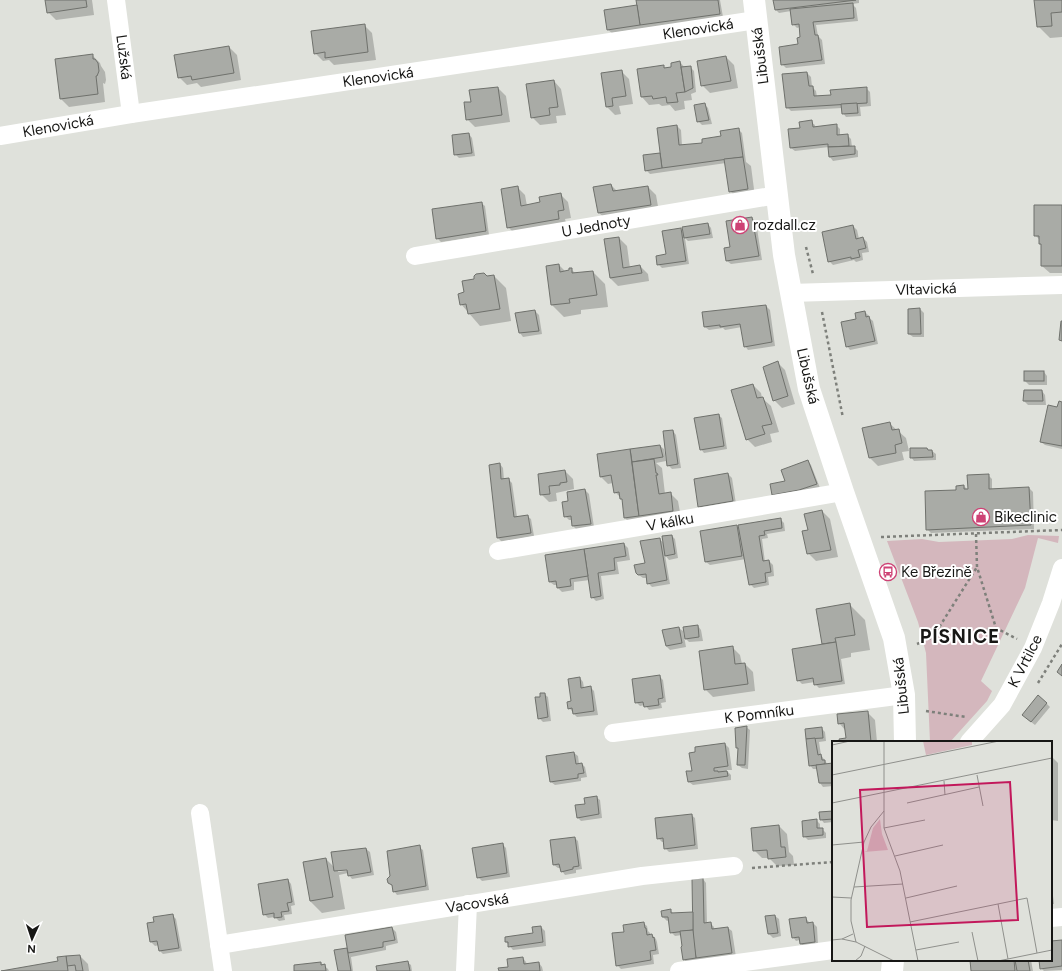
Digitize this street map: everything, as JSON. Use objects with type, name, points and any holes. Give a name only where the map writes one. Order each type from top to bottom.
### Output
[{"type":"street","name":"Lužská","points":[[116,0],[131,114]]},
{"type":"street","name":"Klenovická","points":[[0,136],[755,10]]},
{"type":"street","name":"Libušská","points":[[755,10],[784,255],[809,389],[894,638],[908,651],[904,694],[905,741]]},
{"type":"street","name":"U Jednoty","points":[[415,256],[777,195]]},
{"type":"street","name":"Vltavická","points":[[790,293],[1062,285]]},
{"type":"street","name":"V kálku","points":[[498,551],[843,492]]},
{"type":"street","name":"K Vrtilce","points":[[970,741],[1002,706],[1056,605],[1062,568]]},
{"type":"street","name":"K Pomníku","points":[[613,733],[904,694]]},
{"type":"street","points":[[200,813],[223,971]]},
{"type":"street","name":"Vacovská","points":[[219,945],[642,876],[734,866]]},
{"type":"street","points":[[465,971],[468,904]]},
{"type":"street","points":[[1052,918],[1062,917]]},
{"type":"street","points":[[679,971],[832,950]]},
{"type":"street","points":[[892,971],[893,961]]},
{"type":"path","points":[[806,246],[818,292],[844,425]]},
{"type":"path","points":[[879,537],[1062,530]]},
{"type":"path","points":[[976,534],[977,567],[996,628]]},
{"type":"path","points":[[933,637],[977,567]]},
{"type":"path","points":[[908,651],[918,644],[933,637],[996,628],[1033,648]]},
{"type":"path","points":[[915,637],[918,644]]},
{"type":"path","points":[[908,651],[918,644]]},
{"type":"path","points":[[922,710],[988,720]]},
{"type":"path","points":[[734,866],[742,869],[832,862]]},
{"type":"shaded area","points":[[1028,535],[1059,536],[1058,543],[1038,538],[1025,588],[981,681],[992,691],[987,701],[951,741],[930,741],[926,653],[918,622],[887,541],[922,539],[939,542],[1012,539]]},
{"type":"building","points":[[45,0],[86,0],[87,7],[47,13]]},
{"type":"building","points":[[636,0],[718,0],[720,14],[640,25]]},
{"type":"building","points":[[773,0],[856,0],[775,10]]},
{"type":"building","points":[[1034,0],[1062,0],[1062,12],[1051,13],[1052,26],[1037,27]]},
{"type":"building","points":[[853,3],[854,18],[813,22],[815,35],[818,35],[822,60],[781,65],[779,47],[798,44],[797,38],[800,37],[799,24],[792,25],[790,9]]},
{"type":"building","points":[[637,5],[640,25],[607,30],[604,10]]},
{"type":"building","points":[[365,24],[368,52],[325,58],[325,52],[314,54],[311,31]]},
{"type":"building","points":[[229,46],[234,73],[192,80],[191,76],[178,78],[174,55]]},
{"type":"building","points":[[93,54],[93,59],[95,59],[98,63],[99,71],[96,76],[98,94],[60,99],[55,59]]},
{"type":"building","points":[[726,56],[731,81],[701,86],[697,61]]},
{"type":"building","points":[[680,61],[685,92],[676,93],[678,102],[667,103],[666,97],[653,99],[652,96],[641,97],[637,69],[664,65],[664,68],[671,67],[671,63]]},
{"type":"building","points":[[691,66],[693,88],[685,92],[681,67]]},
{"type":"building","points":[[622,70],[626,96],[612,98],[613,106],[606,107],[601,73]]},
{"type":"building","points":[[807,72],[809,86],[813,86],[814,96],[831,95],[830,90],[867,87],[867,103],[786,108],[782,74]]},
{"type":"building","points":[[554,80],[558,107],[549,108],[550,115],[531,118],[526,84]]},
{"type":"building","points":[[498,87],[502,115],[466,120],[464,102],[471,102],[469,90]]},
{"type":"building","points":[[705,103],[709,120],[697,122],[694,105]]},
{"type":"building","points":[[857,103],[858,113],[842,114],[841,104]]},
{"type":"building","points":[[812,120],[813,127],[837,124],[837,135],[848,134],[849,146],[828,147],[828,144],[790,148],[788,129],[800,128],[799,122]]},
{"type":"building","points":[[677,125],[679,145],[702,143],[702,139],[721,136],[720,131],[739,128],[743,157],[662,168],[657,128]]},
{"type":"building","points":[[469,133],[472,153],[454,155],[452,135]]},
{"type":"building","points":[[855,146],[855,154],[829,157],[828,147]]},
{"type":"building","points":[[660,153],[662,168],[645,171],[643,155]]},
{"type":"building","points":[[743,157],[748,189],[729,192],[724,159]]},
{"type":"building","points":[[611,184],[613,191],[648,186],[651,205],[598,213],[593,187]]},
{"type":"building","points":[[518,186],[521,206],[540,202],[539,197],[561,193],[564,210],[558,211],[559,219],[507,228],[501,189]]},
{"type":"building","points":[[482,202],[486,231],[436,239],[432,209]]},
{"type":"building","points":[[1034,205],[1062,205],[1062,266],[1041,266],[1041,244],[1039,244],[1039,236],[1034,236]]},
{"type":"building","points":[[752,217],[759,256],[726,261],[724,248],[730,247],[726,221]]},
{"type":"building","points":[[708,223],[710,234],[684,238],[682,227]]},
{"type":"building","points":[[853,225],[856,239],[863,237],[866,248],[858,250],[860,257],[851,259],[851,257],[828,262],[822,232]]},
{"type":"building","points":[[681,228],[686,261],[657,265],[656,256],[666,254],[662,231]]},
{"type":"building","points":[[619,237],[623,268],[640,265],[642,273],[610,278],[604,239]]},
{"type":"building","points":[[559,264],[560,272],[569,270],[569,268],[572,268],[572,273],[593,271],[597,295],[569,299],[570,303],[551,305],[546,266]]},
{"type":"building","points":[[484,273],[487,276],[494,275],[500,309],[468,314],[466,304],[460,305],[458,294],[464,292],[462,281],[474,279],[476,274]]},
{"type":"building","points":[[766,305],[772,342],[744,347],[740,324],[720,327],[720,325],[704,327],[702,312]]},
{"type":"building","points":[[920,308],[921,334],[908,334],[908,309]]},
{"type":"building","points":[[535,310],[539,331],[519,333],[515,313]]},
{"type":"building","points":[[865,311],[866,317],[869,316],[875,341],[846,347],[841,322],[856,319],[855,313]]},
{"type":"building","points":[[1062,321],[1062,341],[1059,340]]},
{"type":"building","points":[[778,361],[788,396],[773,401],[763,367]]},
{"type":"building","points":[[1024,371],[1044,371],[1044,381],[1024,381]]},
{"type":"building","points":[[753,384],[757,398],[763,397],[772,424],[762,426],[765,434],[746,440],[731,390]]},
{"type":"building","points":[[1024,390],[1042,390],[1043,401],[1023,401]]},
{"type":"building","points":[[1059,401],[1062,402],[1062,446],[1040,442],[1048,405],[1057,407]]},
{"type":"building","points":[[719,414],[724,446],[700,450],[694,418]]},
{"type":"building","points":[[890,422],[892,430],[899,429],[902,443],[895,445],[896,453],[869,458],[862,428]]},
{"type":"building","points":[[673,430],[678,464],[667,466],[663,431]]},
{"type":"building","points":[[660,445],[663,457],[632,462],[630,449]]},
{"type":"building","points":[[910,448],[927,448],[928,450],[932,450],[933,457],[910,458]]},
{"type":"building","points":[[630,449],[639,516],[624,518],[622,499],[620,499],[619,492],[614,493],[611,475],[600,477],[597,454]]},
{"type":"building","points":[[654,459],[656,473],[658,475],[656,475],[659,494],[671,492],[673,511],[639,516],[632,462]]},
{"type":"building","points":[[808,460],[817,484],[799,490],[772,495],[770,484],[785,481],[781,470]]},
{"type":"building","points":[[500,463],[501,479],[509,478],[514,517],[528,515],[531,533],[497,538],[489,465]]},
{"type":"building","points":[[565,470],[567,482],[560,483],[560,485],[549,486],[550,494],[540,495],[538,474]]},
{"type":"building","points":[[728,473],[733,501],[698,507],[694,479]]},
{"type":"building","points":[[989,474],[989,489],[1029,487],[1031,525],[926,530],[925,491],[956,490],[956,486],[964,485],[964,489],[968,489],[967,475]]},
{"type":"building","points":[[585,489],[591,524],[572,526],[571,516],[564,517],[562,502],[568,501],[567,492]]},
{"type":"building","points":[[822,510],[831,550],[807,554],[802,531],[808,530],[804,514]]},
{"type":"building","points":[[781,518],[782,528],[764,531],[765,535],[759,536],[763,561],[769,560],[771,572],[765,573],[766,582],[749,585],[738,525]]},
{"type":"building","points":[[737,525],[742,556],[705,562],[700,531]]},
{"type":"building","points":[[672,535],[675,554],[665,556],[662,536]]},
{"type":"building","points":[[660,538],[667,580],[647,584],[646,574],[638,575],[634,565],[645,563],[640,541]]},
{"type":"building","points":[[624,543],[626,556],[614,558],[615,570],[598,573],[601,596],[591,598],[584,549]]},
{"type":"building","points":[[584,549],[588,576],[570,579],[571,586],[557,588],[556,581],[549,582],[545,555]]},
{"type":"building","points":[[850,603],[855,635],[835,638],[836,642],[822,644],[816,609]]},
{"type":"building","points":[[698,625],[699,637],[685,639],[683,627]]},
{"type":"building","points":[[679,627],[682,643],[666,646],[662,630]]},
{"type":"building","points":[[836,642],[842,681],[814,685],[813,678],[797,681],[792,649]]},
{"type":"building","points":[[733,646],[735,664],[745,663],[748,684],[704,690],[699,651]]},
{"type":"building","points":[[1062,664],[1062,676],[1057,672]]},
{"type":"building","points":[[660,675],[663,698],[658,699],[659,705],[644,707],[643,702],[635,703],[632,679]]},
{"type":"building","points":[[580,677],[581,688],[591,686],[594,711],[573,714],[572,708],[568,709],[567,702],[571,701],[568,679]]},
{"type":"building","points":[[540,693],[545,693],[548,717],[538,719],[535,697],[540,697]]},
{"type":"building","points":[[1038,695],[1047,703],[1031,722],[1022,715]]},
{"type":"building","points":[[868,711],[871,741],[840,741],[839,739],[846,738],[844,723],[838,724],[837,714]]},
{"type":"building","points":[[747,726],[745,765],[737,765],[738,748],[736,748],[735,728]]},
{"type":"building","points":[[822,727],[823,738],[806,739],[805,729]]},
{"type":"building","points":[[815,738],[818,755],[821,754],[822,760],[825,760],[825,764],[809,766],[806,739]]},
{"type":"building","points":[[725,743],[728,766],[714,768],[714,771],[727,771],[728,776],[688,782],[686,771],[692,771],[689,753],[695,752],[695,747]]},
{"type":"building","points":[[574,752],[576,764],[582,763],[584,773],[578,774],[578,778],[550,782],[546,756]]},
{"type":"building","points":[[832,763],[832,783],[819,783],[816,765]]},
{"type":"building","points":[[597,796],[599,814],[577,818],[575,805],[585,804],[584,798]]},
{"type":"building","points":[[832,811],[832,819],[820,820],[819,812]]},
{"type":"building","points":[[692,814],[695,845],[664,849],[663,838],[657,839],[655,818]]},
{"type":"building","points":[[817,819],[817,828],[823,828],[823,835],[803,837],[802,821]]},
{"type":"building","points":[[779,825],[781,847],[785,847],[786,857],[768,859],[767,850],[753,851],[751,828]]},
{"type":"building","points":[[575,837],[579,866],[561,872],[559,864],[553,865],[550,840]]},
{"type":"building","points":[[503,843],[507,873],[477,878],[472,848]]},
{"type":"building","points":[[420,845],[426,886],[393,892],[392,885],[388,883],[387,879],[390,876],[387,851]]},
{"type":"building","points":[[366,848],[371,872],[348,876],[347,870],[334,871],[331,852]]},
{"type":"building","points":[[326,858],[333,897],[310,901],[303,862]]},
{"type":"building","points":[[703,878],[704,923],[711,922],[712,929],[728,927],[732,953],[696,958],[693,940],[692,879]]},
{"type":"building","points":[[288,879],[292,902],[287,903],[289,911],[281,912],[282,917],[274,918],[274,913],[263,915],[258,884]]},
{"type":"building","points":[[671,909],[671,913],[693,912],[693,930],[670,933],[668,917],[662,917],[661,911]]},
{"type":"building","points":[[173,914],[179,948],[159,951],[157,941],[150,942],[147,923],[154,922],[153,917]]},
{"type":"building","points":[[775,915],[778,933],[768,934],[765,916]]},
{"type":"building","points":[[806,917],[807,923],[813,922],[815,942],[800,944],[799,937],[792,938],[789,919]]},
{"type":"building","points":[[644,922],[647,935],[652,934],[653,938],[654,937],[656,950],[650,951],[651,960],[616,966],[612,933],[624,932],[623,925]]},
{"type":"building","points":[[541,926],[543,942],[508,947],[508,942],[505,942],[505,937],[533,933],[532,927]]},
{"type":"building","points":[[392,927],[395,940],[383,942],[383,947],[348,953],[345,935]]},
{"type":"building","points":[[693,930],[696,958],[683,960],[680,931]]},
{"type":"building","points":[[1062,940],[1062,966],[1040,969],[1039,961],[1052,961],[1052,941]]},
{"type":"building","points":[[347,948],[351,971],[338,971],[334,950]]},
{"type":"building","points":[[80,955],[83,971],[76,971],[75,965],[67,966],[66,956]]},
{"type":"building","points":[[66,956],[68,971],[1,971],[58,961],[57,957]]},
{"type":"building","points":[[523,957],[524,964],[539,962],[540,971],[499,971],[498,968],[508,967],[507,959]]},
{"type":"building","points":[[408,961],[410,971],[377,971],[376,966]]},
{"type":"building","points":[[970,961],[1014,961],[1015,971],[971,971]]},
{"type":"building","points":[[1015,961],[1028,961],[1030,971],[1017,971]]},
{"type":"building","points":[[321,962],[321,965],[325,964],[326,971],[294,971],[294,965]]},
{"type":"place","name":"rozdall.cz","points":[[740,225]]},
{"type":"place","name":"Bikeclinic","points":[[981,517]]},
{"type":"place","name":"Ke Březině","points":[[888,572]]},
{"type":"district","name":"PÍSNICE","points":[[960,636]]}]
